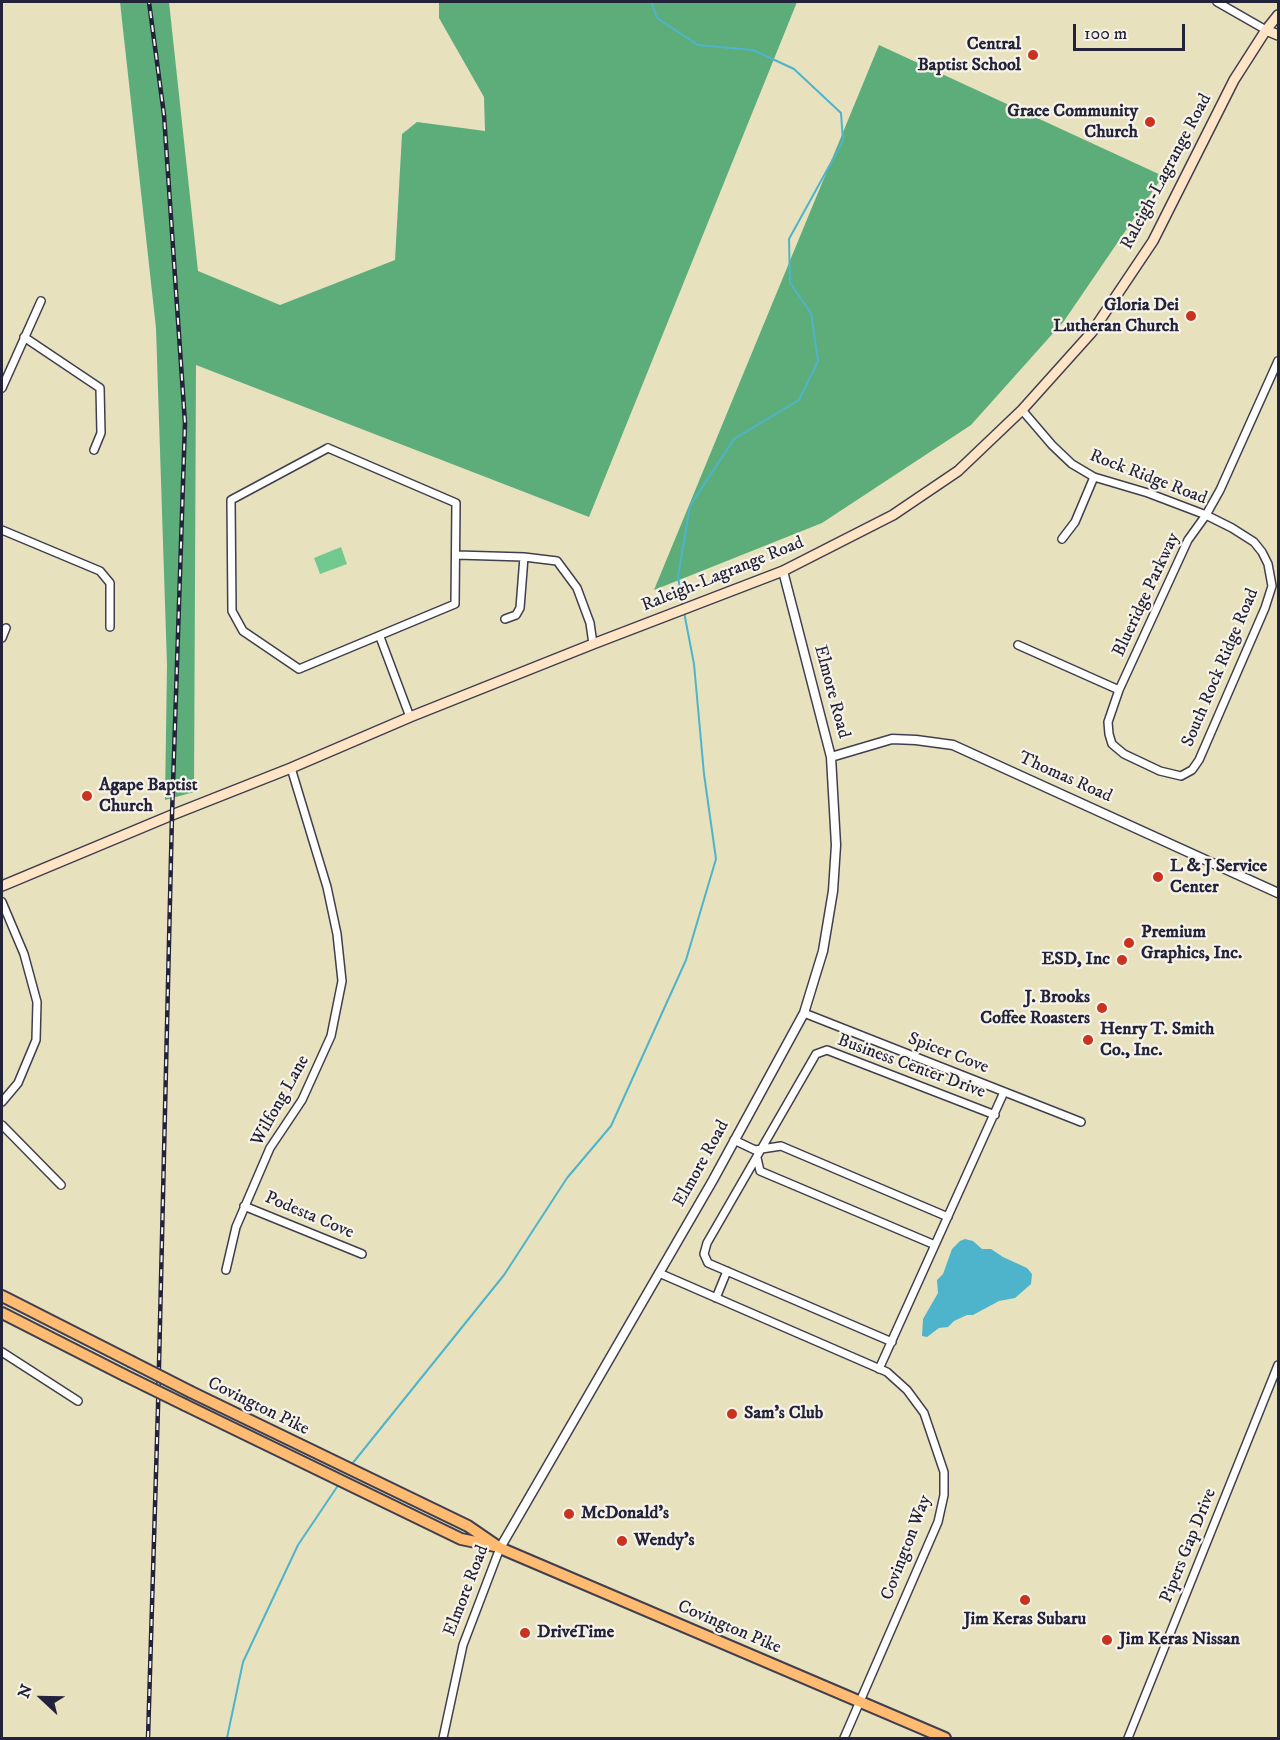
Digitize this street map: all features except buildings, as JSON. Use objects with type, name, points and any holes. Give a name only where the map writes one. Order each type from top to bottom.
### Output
[{"type":"main road","name":"Raleigh-Lagrange Road","points":[[2,886],[410,717],[783,572],[893,515],[958,471],[1022,410],[1092,332],[1153,241],[1234,80],[1278,15]]},
{"type":"main road","points":[[1266,30],[1278,35]]},
{"type":"main road","name":"Covington Pike","points":[[2,1296],[191,1392],[468,1526],[500,1548]]},
{"type":"main road","name":"Covington Pike","points":[[2,1312],[124,1375],[461,1539],[500,1548],[945,1738]]},
{"type":"street","points":[[1217,2],[1266,30]]},
{"type":"street","points":[[2,388],[40,301]]},
{"type":"street","points":[[24,338],[100,388],[101,433],[94,450]]},
{"type":"street","name":"Blueridge Parkway","points":[[1181,776],[1160,771],[1124,754],[1112,744],[1107,722],[1119,690],[1188,540],[1206,515],[1228,473],[1278,361]]},
{"type":"street","points":[[1269,381],[1278,385]]},
{"type":"street","name":"Rock Ridge Road","points":[[1022,410],[1072,464],[1094,477],[1148,493],[1206,515],[1232,528],[1254,542],[1268,564]]},
{"type":"street","points":[[328,448],[456,503],[457,555],[455,604],[299,669],[243,631],[232,611],[231,500],[328,448]]},
{"type":"street","points":[[1062,539],[1075,522],[1094,477]]},
{"type":"street","points":[[2,530],[100,571],[110,583],[110,627]]},
{"type":"street","points":[[457,555],[524,557],[557,561],[577,588],[586,612],[593,644]]},
{"type":"street","points":[[505,619],[516,615],[520,608],[524,557]]},
{"type":"street","name":"South Rock Ridge Road","points":[[1181,776],[1192,770],[1199,759],[1266,608],[1272,586],[1268,564]]},
{"type":"street","name":"Elmore Road","points":[[443,1738],[463,1645],[500,1548],[659,1273],[804,1013],[823,951],[833,891],[836,845],[831,757],[783,572]]},
{"type":"street","points":[[2,638],[6,628]]},
{"type":"street","points":[[380,637],[410,717]]},
{"type":"street","points":[[1018,645],[1119,690]]},
{"type":"street","name":"Thomas Road","points":[[831,757],[892,739],[953,746],[1278,893]]},
{"type":"street","name":"Wilfong Lane","points":[[225,1270],[236,1227],[270,1148],[302,1100],[332,1036],[342,981],[337,934],[327,887],[291,768]]},
{"type":"street","points":[[2,902],[24,954],[37,1002],[36,1040],[18,1083],[2,1102]]},
{"type":"street","name":"Spicer Cove","points":[[804,1013],[1081,1122]]},
{"type":"street","name":"Business Center Drive","points":[[759,1150],[816,1054],[827,1050],[995,1114]]},
{"type":"street","name":"Business Center Drive","points":[[879,1369],[1004,1092]]},
{"type":"street","points":[[2,1125],[61,1185]]},
{"type":"street","points":[[734,1140],[759,1150],[780,1146],[948,1217]]},
{"type":"street","points":[[759,1150],[757,1159],[707,1243],[704,1254],[708,1263],[892,1342]]},
{"type":"street","points":[[757,1159],[760,1171],[935,1245]]},
{"type":"street","name":"Podesta Cove","points":[[244,1206],[362,1254]]},
{"type":"street","points":[[716,1298],[727,1271]]},
{"type":"street","name":"Covington Way","points":[[659,1273],[887,1372],[907,1390],[924,1413],[945,1479],[938,1522],[844,1738]]},
{"type":"street","points":[[2,1352],[78,1401]]},
{"type":"street","name":"Pipers Gap Drive","points":[[1128,1738],[1278,1365]]},
{"type":"green space","points":[[120,2],[169,2],[198,271],[280,305],[395,260],[402,134],[417,122],[485,131],[484,97],[439,18],[439,2],[797,2],[589,517],[196,365],[194,792],[165,800],[167,665],[156,328]]},
{"type":"green space","points":[[879,45],[1163,176],[1064,321],[971,425],[822,523],[654,590]]},
{"type":"green space","points":[[341,547],[347,564],[320,574],[314,558]]},
{"type":"water","points":[[965,1239],[973,1241],[982,1249],[991,1249],[1027,1268],[1032,1274],[1031,1284],[1015,1298],[999,1301],[973,1315],[967,1315],[954,1321],[948,1327],[939,1328],[927,1337],[922,1336],[923,1319],[938,1293],[937,1280],[943,1274],[952,1249]]},
{"type":"waterway","points":[[651,2],[657,18],[698,45],[753,50],[794,69],[841,113],[843,141],[789,239],[790,283],[811,313],[818,361],[799,400],[734,439],[690,506],[678,577],[683,606]]},
{"type":"waterway","points":[[352,1464],[504,1275],[567,1178],[611,1126],[686,960],[716,859],[704,774],[694,664],[684,612]]},
{"type":"waterway","points":[[227,1738],[243,1662],[298,1545],[339,1484]]},
{"type":"railway","points":[[148,1738],[172,815],[185,423],[164,115],[149,2]]},
{"type":"place","name":"Central Baptist School","points":[[1033,55]]},
{"type":"place","name":"Grace Community Church","points":[[1150,122]]},
{"type":"place","name":"Gloria Dei Lutheran Church","points":[[1191,316]]},
{"type":"place","name":"Agape Baptist Church","points":[[87,796]]},
{"type":"place","name":"L & J Service Center","points":[[1158,877]]},
{"type":"place","name":"Premium Graphics, Inc.","points":[[1129,943]]},
{"type":"place","name":"ESD, Inc","points":[[1122,960]]},
{"type":"place","name":"J. Brooks Coffee Roasters","points":[[1102,1008]]},
{"type":"place","name":"Henry T. Smith Co., Inc.","points":[[1088,1040]]},
{"type":"place","name":"Sam's Club","points":[[732,1414]]},
{"type":"place","name":"McDonald's","points":[[569,1514]]},
{"type":"place","name":"Wendy's","points":[[622,1541]]},
{"type":"place","name":"Jim Keras Subaru","points":[[1025,1600]]},
{"type":"place","name":"DriveTime","points":[[525,1633]]},
{"type":"place","name":"Jim Keras Nissan","points":[[1107,1640]]}]
